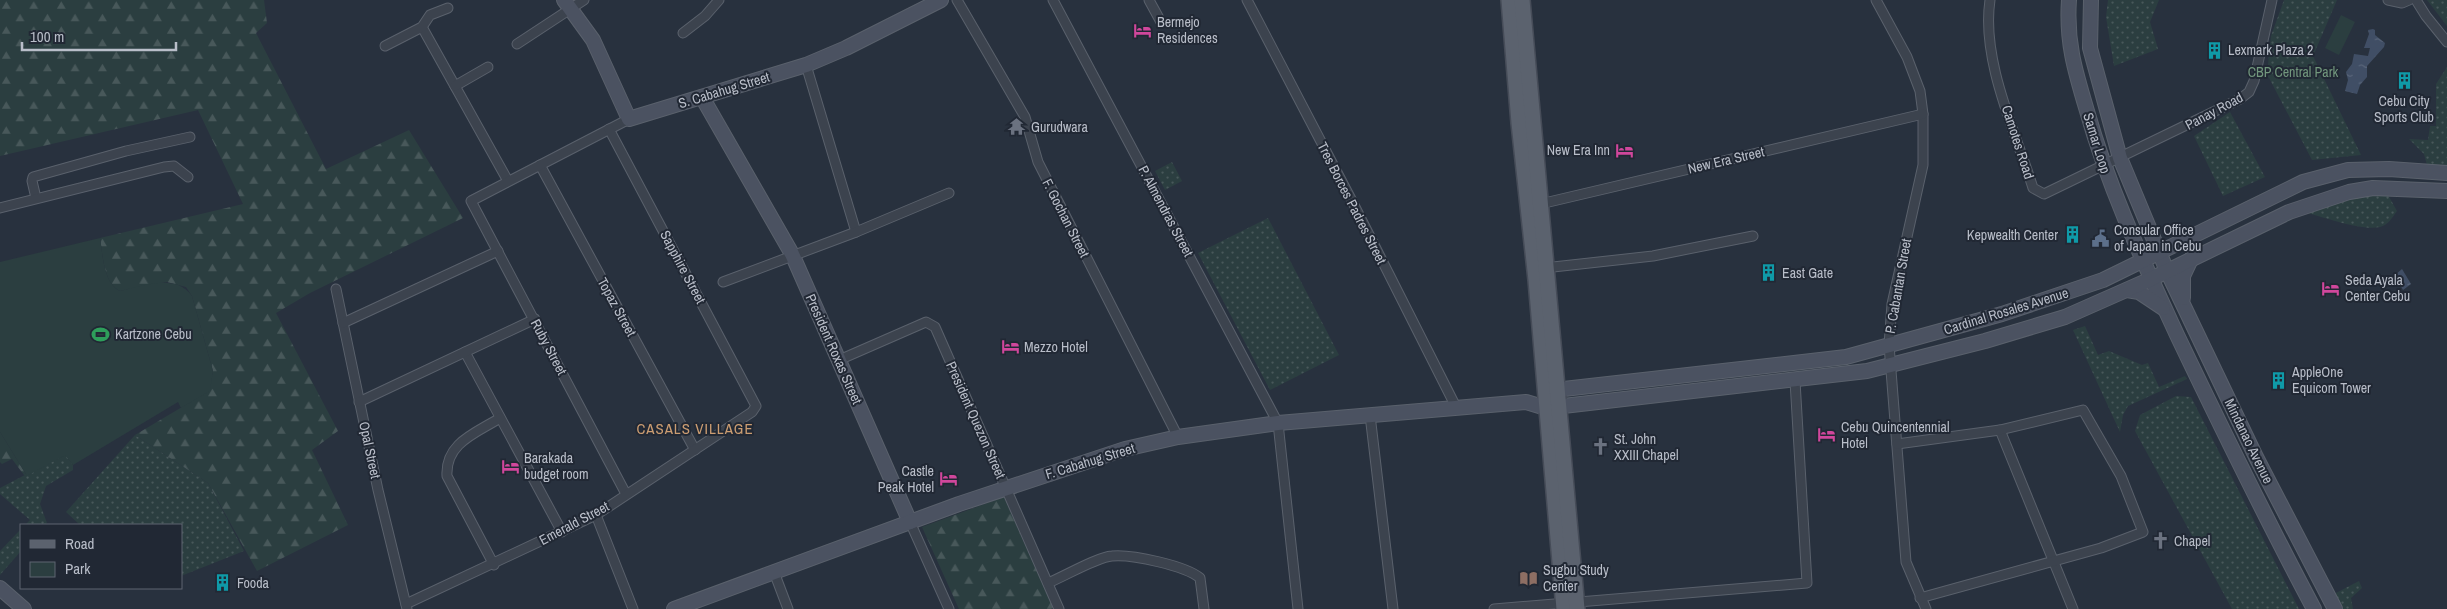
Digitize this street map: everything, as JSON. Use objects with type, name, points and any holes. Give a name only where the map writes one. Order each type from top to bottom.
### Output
[{"type":"main road","name":"S. Cabahug Street","points":[[629,119],[806,65],[846,48],[941,0]]},
{"type":"main road","points":[[1509,0],[1519,123],[1535,205]]},
{"type":"main road","points":[[1522,0],[1535,205],[1570,606]]},
{"type":"main road","name":"Samar Loop","points":[[2069,0],[2070,54],[2103,166],[2151,279]]},
{"type":"main road","name":"Samar Loop","points":[[2090,0],[2090,48],[2120,158],[2167,270]]},
{"type":"main road","points":[[567,5],[592,40],[629,119]]},
{"type":"main road","name":"President Roxas Street","points":[[702,97],[792,254],[910,522]]},
{"type":"main road","name":"Cardinal Rosales Avenue","points":[[1551,390],[1846,357],[2055,298],[2160,254],[2295,185],[2331,173],[2369,169],[2447,173]]},
{"type":"main road","name":"Cardinal Rosales Avenue","points":[[1552,408],[1857,374],[1986,341],[2056,320],[2151,279],[2289,212],[2350,192],[2373,188],[2447,191]]},
{"type":"main road","points":[[2150,228],[2165,238],[2183,241]]},
{"type":"main road","points":[[2119,272],[2131,253],[2134,239]]},
{"type":"main road","points":[[2184,306],[2183,276],[2191,259]]},
{"type":"main road","name":"Mindanao Avenue","points":[[2167,270],[2256,457],[2335,609]]},
{"type":"main road","name":"Mindanao Avenue","points":[[2151,279],[2259,504],[2314,609]]},
{"type":"main road","points":[[2127,290],[2138,292],[2152,299],[2166,311]]},
{"type":"main road","name":"F. Cabahug Street","points":[[1526,402],[1551,390]]},
{"type":"main road","name":"F. Cabahug Street","points":[[674,609],[1005,487],[1124,449],[1178,437],[1278,423],[1526,402],[1552,408]]},
{"type":"main road","points":[[0,588],[24,609]]},
{"type":"street","points":[[516,44],[567,5],[584,0]]},
{"type":"street","points":[[683,33],[705,16],[720,0]]},
{"type":"street","name":"F. Gochan Street","points":[[957,0],[1025,117],[1038,162],[1178,437]]},
{"type":"street","name":"P. Almendras Street","points":[[1053,0],[1278,423]]},
{"type":"street","points":[[1149,0],[1161,22]]},
{"type":"street","name":"Tres Borces Padres Street","points":[[1247,0],[1347,191],[1456,407]]},
{"type":"street","name":"P. Cabantan Street","points":[[1876,0],[1907,57],[1920,91],[1923,114],[1923,165],[1892,304],[1889,345],[1906,562],[1926,609]]},
{"type":"street","name":"Camotes Road","points":[[1990,0],[1988,13],[1991,58],[2033,188],[2044,194],[2120,158]]},
{"type":"street","name":"Panay Road","points":[[2120,158],[2240,99],[2249,92],[2254,81],[2272,0]]},
{"type":"street","points":[[2388,0],[2402,3],[2409,0]]},
{"type":"street","points":[[2416,0],[2447,42]]},
{"type":"street","points":[[385,46],[422,27],[430,15],[448,8]]},
{"type":"street","points":[[422,27],[508,182],[629,119]]},
{"type":"street","points":[[806,65],[856,232]]},
{"type":"street","points":[[455,86],[488,67]]},
{"type":"street","name":"New Era Street","points":[[1535,205],[1923,114]]},
{"type":"street","name":"Sapphire Street","points":[[609,129],[756,406]]},
{"type":"street","points":[[36,198],[32,181],[34,177],[190,137]]},
{"type":"street","name":"Topaz Street","points":[[540,165],[695,450]]},
{"type":"street","points":[[0,208],[164,167],[174,166],[188,177]]},
{"type":"street","name":"Ruby Street","points":[[508,182],[471,200],[626,494]]},
{"type":"street","points":[[723,282],[792,254],[856,232],[949,193]]},
{"type":"street","points":[[1540,268],[1653,256],[1753,236]]},
{"type":"street","points":[[344,323],[498,251]]},
{"type":"street","name":"Opal Street","points":[[336,289],[359,402],[407,607]]},
{"type":"street","points":[[359,402],[535,319]]},
{"type":"street","name":"President Quezon Street","points":[[839,360],[926,322],[935,327],[1059,609]]},
{"type":"street","points":[[465,352],[562,532]]},
{"type":"street","points":[[1494,609],[1570,606],[1807,583],[1795,381]]},
{"type":"street","name":"Emerald Street","points":[[407,607],[596,515],[752,412],[756,406]]},
{"type":"street","points":[[1897,444],[2000,430],[2083,410],[2121,476],[2143,532],[2101,548],[1920,598]]},
{"type":"street","points":[[1370,415],[1393,609]]},
{"type":"street","points":[[494,565],[447,476],[446,463],[460,443],[500,418]]},
{"type":"street","points":[[1278,423],[1298,609]]},
{"type":"street","points":[[2000,430],[2073,609]]},
{"type":"street","points":[[596,515],[633,609]]},
{"type":"street","name":"President Roxas Street","points":[[910,522],[949,609]]},
{"type":"street","points":[[1048,584],[1110,556],[1123,556],[1180,567],[1193,572],[1200,578],[1204,609]]},
{"type":"street","points":[[774,572],[788,609]]},
{"type":"green space","points":[[0,0],[264,0],[267,23],[256,33],[326,169],[409,130],[463,218],[310,293],[276,313],[338,431],[312,450],[348,525],[257,571],[208,483],[135,435],[209,391],[213,371],[192,296],[186,287],[167,282],[120,291],[114,287],[107,275],[100,238],[243,204],[198,110],[0,156]]},
{"type":"green space","points":[[2108,0],[2159,0],[2150,22],[2158,49],[2114,66],[2106,17]]},
{"type":"green space","name":"CBP Central Park","points":[[2284,0],[2337,0],[2313,56],[2361,155],[2312,160],[2267,74],[2271,36]]},
{"type":"green space","points":[[2427,0],[2447,0],[2447,26]]},
{"type":"green space","points":[[2341,15],[2355,22],[2339,55],[2325,48]]},
{"type":"green space","points":[[2447,67],[2447,166],[2427,165],[2424,154],[2409,139],[2428,140],[2430,126],[2436,126],[2436,84]]},
{"type":"green space","points":[[2230,112],[2265,177],[2223,196],[2194,136]]},
{"type":"green space","points":[[1172,162],[1182,181],[1165,190],[1155,171]]},
{"type":"green space","points":[[2371,193],[2388,195],[2397,211],[2388,223],[2380,227],[2354,226],[2308,213]]},
{"type":"green space","points":[[1268,218],[1339,355],[1270,390],[1198,253]]},
{"type":"green space","name":"Kartzone Cebu","points":[[100,238],[107,275],[114,287],[120,291],[149,284],[169,283],[185,289],[192,296],[213,371],[210,391],[181,408],[178,402],[73,465],[65,455],[27,476],[0,432],[0,262]]},
{"type":"green space","points":[[2085,326],[2098,355],[2109,351],[2142,365],[2148,363],[2159,387],[2185,376],[2187,379],[2128,406],[2123,415],[2120,432],[2073,330]]},
{"type":"green space","points":[[2176,396],[2191,397],[2299,609],[2232,609],[2135,431],[2140,415]]},
{"type":"green space","points":[[0,432],[27,476],[24,475],[12,459],[2,464],[0,462]]},
{"type":"green space","points":[[135,435],[208,483],[244,551],[182,576],[182,524],[79,524],[66,512]]},
{"type":"green space","points":[[65,454],[73,465],[73,470],[46,486],[40,504],[47,523],[46,524],[26,524],[30,520],[0,494],[0,488]]},
{"type":"green space","points":[[1004,497],[1053,608],[1051,609],[959,609],[922,527]]},
{"type":"green space","points":[[20,530],[20,552],[0,575],[0,551]]},
{"type":"green space","points":[[2359,581],[2362,588],[2351,598],[2353,609],[2343,609],[2334,594]]},
{"type":"water","points":[[2368,30],[2375,30],[2375,35],[2385,43],[2384,47],[2367,66],[2367,77],[2360,85],[2357,94],[2345,91],[2348,80],[2346,72],[2352,64],[2354,54],[2368,56],[2370,48],[2364,48],[2369,34]]},
{"type":"water","points":[[2402,269],[2411,284],[2403,290],[2395,275]]},
{"type":"place","name":"Bermejo Residences","points":[[1143,30]]},
{"type":"place","name":"Lexmark Plaza 2","points":[[2214,50]]},
{"type":"place","name":"Cebu City Sports Club","points":[[2404,81]]},
{"type":"place","name":"Gurudwara","points":[[1017,127]]},
{"type":"place","name":"New Era Inn","points":[[1624,150]]},
{"type":"place","name":"Kepwealth Center","points":[[2072,235]]},
{"type":"place","name":"Consular Office of Japan in Cebu","points":[[2100,238]]},
{"type":"place","name":"East Gate","points":[[1768,273]]},
{"type":"place","name":"Seda Ayala Center Cebu","points":[[2331,288]]},
{"type":"place","name":"Kartzone Cebu","points":[[101,334]]},
{"type":"place","name":"Mezzo Hotel","points":[[1010,347]]},
{"type":"place","name":"AppleOne Equicom Tower","points":[[2278,380]]},
{"type":"place","name":"Cebu Quincentennial Hotel","points":[[1827,435]]},
{"type":"place","name":"St. John XXIII Chapel","points":[[1600,447]]},
{"type":"place","name":"Barakada budget room","points":[[510,466]]},
{"type":"place","name":"Castle Peak Hotel","points":[[948,479]]},
{"type":"place","name":"Chapel","points":[[2160,541]]},
{"type":"place","name":"Sugbu Study Center","points":[[1529,578]]},
{"type":"place","name":"Fooda","points":[[223,583]]},
{"type":"district","name":"CASALS VILLAGE","points":[[695,429]]}]
